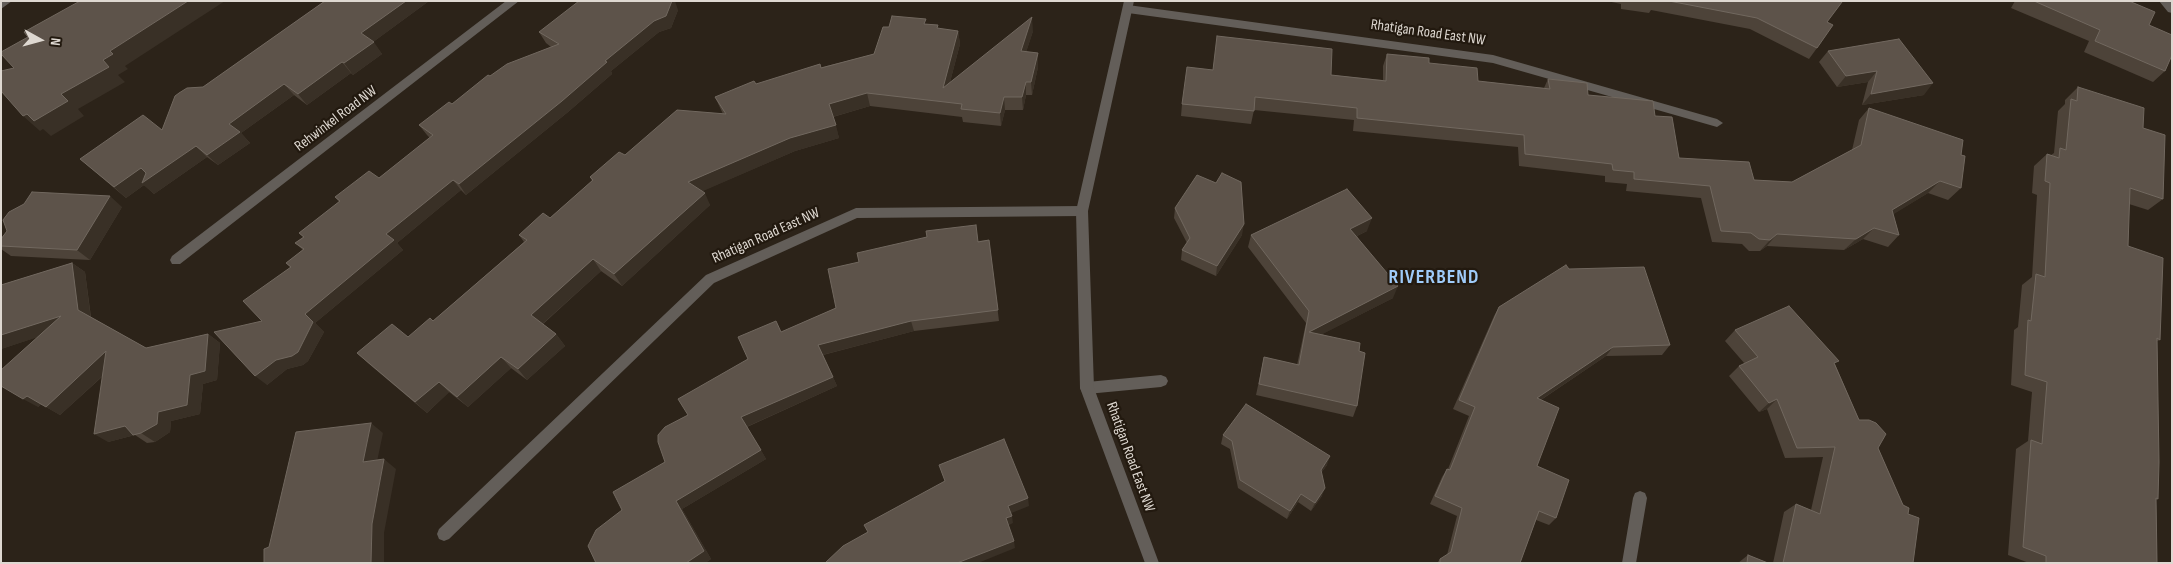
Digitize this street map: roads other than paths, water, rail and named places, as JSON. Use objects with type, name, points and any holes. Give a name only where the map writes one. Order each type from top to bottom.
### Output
[{"type":"street","points":[[1,5],[7,1]]},
{"type":"street","name":"Rehwinkel Road NW","points":[[176,260],[514,1]]},
{"type":"street","points":[[2164,1],[2172,9]]},
{"type":"street","name":"Rhatigan Road East NW","points":[[1152,563],[1087,388],[1082,211],[1128,5],[1493,59],[1717,123]]},
{"type":"street","name":"Rhatigan Road East NW","points":[[444,534],[710,279],[856,213],[1082,211]]},
{"type":"street","points":[[1087,388],[1161,381]]},
{"type":"street","points":[[1629,563],[1640,498]]},
{"type":"district","name":"RIVERBEND","points":[[1434,278]]}]
